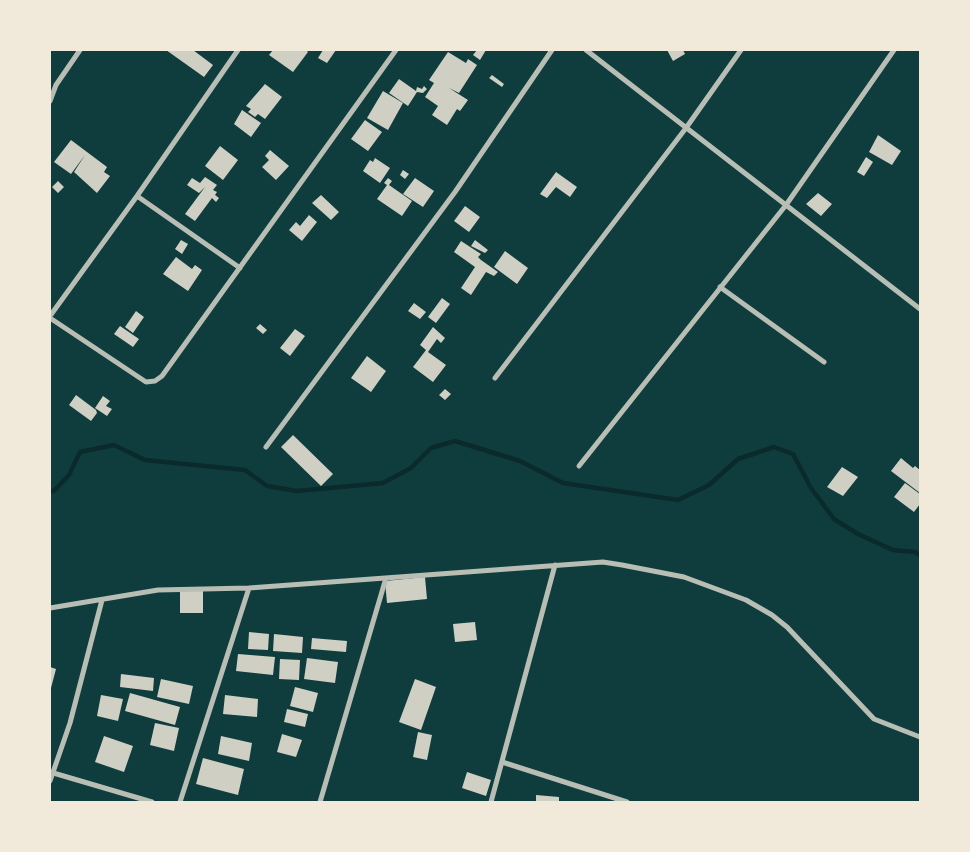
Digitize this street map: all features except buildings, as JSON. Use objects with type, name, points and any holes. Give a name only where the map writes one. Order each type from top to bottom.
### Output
[{"type":"street","points":[[50,101],[56,86],[80,50]]},
{"type":"street","points":[[238,50],[50,317],[146,382],[155,381],[162,376],[396,50]]},
{"type":"street","points":[[266,447],[455,192],[552,50]]},
{"type":"street","points":[[586,50],[920,309]]},
{"type":"street","points":[[495,378],[686,128],[740,50]]},
{"type":"street","points":[[579,466],[786,205],[894,50]]},
{"type":"street","points":[[137,196],[240,268]]},
{"type":"street","points":[[720,287],[824,362]]},
{"type":"street","points":[[50,608],[158,590],[249,588],[603,562],[684,577],[746,600],[772,615],[787,627],[874,719],[920,737]]},
{"type":"street","points":[[491,802],[555,566]]},
{"type":"street","points":[[320,802],[386,578]]},
{"type":"street","points":[[180,802],[249,588]]},
{"type":"street","points":[[50,781],[51,773],[70,723],[102,600]]},
{"type":"street","points":[[502,762],[627,802]]},
{"type":"street","points":[[51,773],[152,802]]},
{"type":"waterway","points":[[50,491],[54,491],[69,475],[80,452],[114,445],[145,460],[245,470],[267,486],[297,491],[383,483],[411,468],[431,448],[455,441],[520,461],[563,483],[678,500],[709,485],[738,459],[774,447],[793,454],[811,488],[834,519],[858,534],[893,550],[915,552],[920,555]]}]
